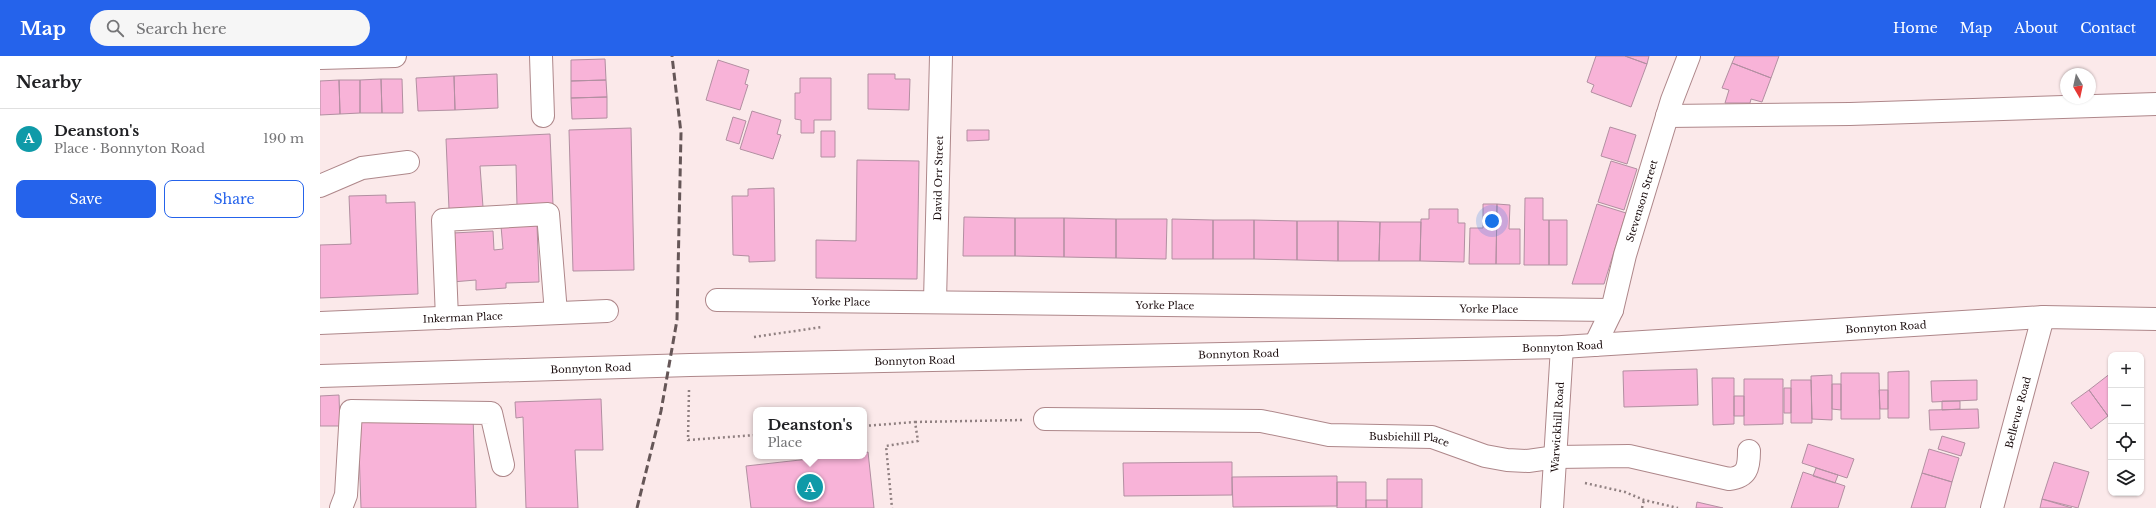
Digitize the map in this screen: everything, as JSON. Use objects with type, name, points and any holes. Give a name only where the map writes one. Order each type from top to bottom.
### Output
[{"type":"street","points":[[320,58],[395,56]]},
{"type":"street","points":[[541,56],[543,116]]},
{"type":"street","name":"David Orr Street","points":[[935,301],[941,56]]},
{"type":"street","name":"Stevenson Street","points":[[1595,345],[1612,310],[1625,255],[1667,116],[1689,56]]},
{"type":"street","points":[[1667,116],[1850,114],[2156,104]]},
{"type":"street","points":[[320,186],[362,168],[408,162]]},
{"type":"street","points":[[447,318],[443,220],[548,214],[556,313]]},
{"type":"street","name":"Yorke Place","points":[[717,300],[935,301],[1612,310]]},
{"type":"street","name":"Inkerman Place","points":[[320,323],[607,311]]},
{"type":"street","name":"Bonnyton Road","points":[[320,376],[690,365],[1562,347],[2043,317],[2156,319]]},
{"type":"street","name":"Bellevue Road","points":[[1992,508],[2043,317]]},
{"type":"street","name":"Warwickhill Road","points":[[1552,508],[1562,347]]},
{"type":"street","points":[[341,508],[346,495],[351,411],[491,413],[503,465]]},
{"type":"street","name":"Busbiehill Place","points":[[1045,419],[1261,421],[1329,435],[1432,437],[1486,456],[1507,460],[1528,461],[1556,457],[1629,456],[1729,479],[1743,475],[1748,470],[1749,451]]},
{"type":"path","points":[[748,338],[824,327]]},
{"type":"path","points":[[690,365],[688,440],[753,435]]},
{"type":"path","points":[[867,426],[915,422],[1045,419]]},
{"type":"path","points":[[892,508],[886,446],[918,441],[915,422]]},
{"type":"path","points":[[1555,479],[1595,484],[1626,492],[1644,500],[1678,508]]},
{"type":"path","points":[[1642,508],[1644,500]]},
{"type":"building","points":[[1596,56],[1625,56],[1647,64],[1631,107],[1591,92],[1594,85],[1587,82]]},
{"type":"building","points":[[1625,56],[1649,56],[1647,64]]},
{"type":"building","points":[[1735,56],[1779,56],[1771,78],[1732,63]]},
{"type":"building","points":[[605,59],[606,80],[571,81],[571,60]]},
{"type":"building","points":[[718,60],[749,70],[745,84],[748,85],[740,110],[706,100]]},
{"type":"building","points":[[1732,63],[1771,78],[1762,102],[1751,99],[1750,103],[1725,103],[1729,90],[1722,88]]},
{"type":"building","points":[[497,74],[498,108],[455,110],[454,76]]},
{"type":"building","points":[[868,74],[895,74],[895,79],[910,79],[909,110],[868,109]]},
{"type":"building","points":[[454,76],[455,110],[418,111],[416,78]]},
{"type":"building","points":[[800,78],[831,78],[831,120],[814,120],[814,133],[801,133],[801,120],[795,119],[795,93],[800,93]]},
{"type":"building","points":[[381,79],[402,79],[403,113],[382,113]]},
{"type":"building","points":[[381,79],[382,113],[360,113],[360,80]]},
{"type":"building","points":[[339,80],[360,80],[360,113],[340,114]]},
{"type":"building","points":[[339,80],[340,114],[320,115],[320,81]]},
{"type":"building","points":[[606,80],[607,97],[571,98],[571,81]]},
{"type":"building","points":[[607,97],[607,118],[572,119],[571,98]]},
{"type":"building","points":[[752,111],[781,120],[777,134],[781,135],[773,159],[740,149]]},
{"type":"building","points":[[733,117],[746,121],[739,144],[726,140]]},
{"type":"building","points":[[1610,127],[1636,135],[1627,164],[1601,156]]},
{"type":"building","points":[[631,128],[634,270],[573,271],[569,130]]},
{"type":"building","points":[[967,130],[989,130],[989,140],[967,141]]},
{"type":"building","points":[[821,131],[835,131],[835,157],[821,157]]},
{"type":"building","points":[[550,134],[553,205],[517,206],[516,165],[480,166],[483,207],[449,209],[446,139]]},
{"type":"building","points":[[857,160],[919,161],[917,279],[816,278],[816,240],[856,241]]},
{"type":"building","points":[[1611,161],[1637,169],[1624,210],[1598,202]]},
{"type":"building","points":[[774,188],[775,261],[749,262],[749,256],[733,255],[732,196],[748,196],[748,189]]},
{"type":"building","points":[[386,195],[386,203],[415,202],[418,294],[320,298],[320,245],[351,244],[349,196]]},
{"type":"building","points":[[1525,198],[1543,198],[1543,220],[1549,220],[1549,265],[1524,265]]},
{"type":"building","points":[[1483,204],[1497,204],[1496,264],[1469,264],[1470,228],[1483,228]]},
{"type":"building","points":[[1497,204],[1510,205],[1509,229],[1520,229],[1520,264],[1496,264]]},
{"type":"building","points":[[1597,204],[1626,213],[1604,284],[1572,284]]},
{"type":"building","points":[[1429,209],[1458,209],[1458,223],[1465,223],[1464,262],[1420,261],[1421,219],[1429,219]]},
{"type":"building","points":[[964,217],[1015,218],[1015,256],[963,256]]},
{"type":"building","points":[[1015,218],[1064,218],[1064,257],[1015,256]]},
{"type":"building","points":[[1064,218],[1116,219],[1116,258],[1064,257]]},
{"type":"building","points":[[1116,219],[1167,219],[1166,259],[1116,258]]},
{"type":"building","points":[[1172,219],[1213,220],[1213,259],[1172,259]]},
{"type":"building","points":[[1213,220],[1254,220],[1254,259],[1213,259]]},
{"type":"building","points":[[1254,220],[1297,221],[1297,260],[1254,259]]},
{"type":"building","points":[[1549,220],[1567,220],[1567,265],[1549,265]]},
{"type":"building","points":[[1297,221],[1338,221],[1338,261],[1297,260]]},
{"type":"building","points":[[1338,221],[1380,222],[1379,261],[1338,261]]},
{"type":"building","points":[[1380,222],[1421,222],[1420,261],[1379,261]]},
{"type":"building","points":[[537,224],[539,282],[506,283],[506,288],[476,290],[476,280],[452,282],[453,233],[493,231],[494,250],[503,249],[501,226]]},
{"type":"building","points":[[1697,369],[1698,405],[1624,407],[1623,371]]},
{"type":"building","points":[[1909,371],[1909,418],[1888,418],[1888,372]]},
{"type":"building","points":[[1841,373],[1879,373],[1880,419],[1841,419]]},
{"type":"building","points":[[1832,375],[1832,420],[1812,419],[1811,376]]},
{"type":"building","points":[[2108,375],[2108,416],[2089,390]]},
{"type":"building","points":[[1712,378],[1734,378],[1734,424],[1713,425]]},
{"type":"building","points":[[1744,379],[1783,379],[1783,424],[1744,425]]},
{"type":"building","points":[[1791,380],[1811,380],[1812,423],[1791,423]]},
{"type":"building","points":[[1977,380],[1977,400],[1932,402],[1931,381]]},
{"type":"building","points":[[1832,384],[1841,384],[1841,410],[1832,409]]},
{"type":"building","points":[[1784,388],[1791,388],[1791,413],[1784,413]]},
{"type":"building","points":[[1879,390],[1888,390],[1888,409],[1880,409]]},
{"type":"building","points":[[2089,390],[2108,416],[2091,429],[2071,403]]},
{"type":"building","points":[[339,395],[340,426],[320,426],[320,396]]},
{"type":"building","points":[[1734,396],[1744,396],[1744,416],[1734,416]]},
{"type":"building","points":[[601,399],[603,450],[575,450],[578,508],[526,508],[523,417],[516,418],[515,402]]},
{"type":"building","points":[[1942,401],[1960,401],[1960,409],[1942,410]]},
{"type":"building","points":[[1978,409],[1979,428],[1930,430],[1929,410]]},
{"type":"building","points":[[473,416],[476,508],[361,508],[358,420]]},
{"type":"building","points":[[1942,436],[1965,443],[1961,456],[1938,449]]},
{"type":"building","points":[[1808,444],[1854,459],[1847,478],[1802,463]]},
{"type":"building","points":[[1929,449],[1959,458],[1952,482],[1922,473]]},
{"type":"building","points":[[867,452],[874,508],[751,508],[746,466],[809,459],[867,459]]},
{"type":"building","points":[[1232,462],[1232,495],[1124,496],[1123,463]]},
{"type":"building","points":[[2054,462],[2089,472],[2078,508],[2042,499]]},
{"type":"building","points":[[1816,468],[1838,475],[1835,483],[1813,476]]},
{"type":"building","points":[[1803,472],[1845,486],[1838,508],[1791,508]]},
{"type":"building","points":[[1922,473],[1952,482],[1945,508],[1911,508]]},
{"type":"building","points":[[1337,476],[1337,506],[1233,507],[1232,477]]},
{"type":"building","points":[[1387,479],[1422,479],[1422,508],[1387,508]]},
{"type":"building","points":[[1337,482],[1366,482],[1366,508],[1337,508]]},
{"type":"building","points":[[2042,499],[2072,508],[2040,508]]},
{"type":"building","points":[[1366,500],[1387,500],[1387,508],[1366,508]]},
{"type":"building","points":[[1697,502],[1723,508],[1696,508]]},
{"type":"railway","points":[[637,508],[661,411],[677,320],[681,133],[672,56]]},
{"type":"place","name":"Deanston's","points":[[810,487]]}]
